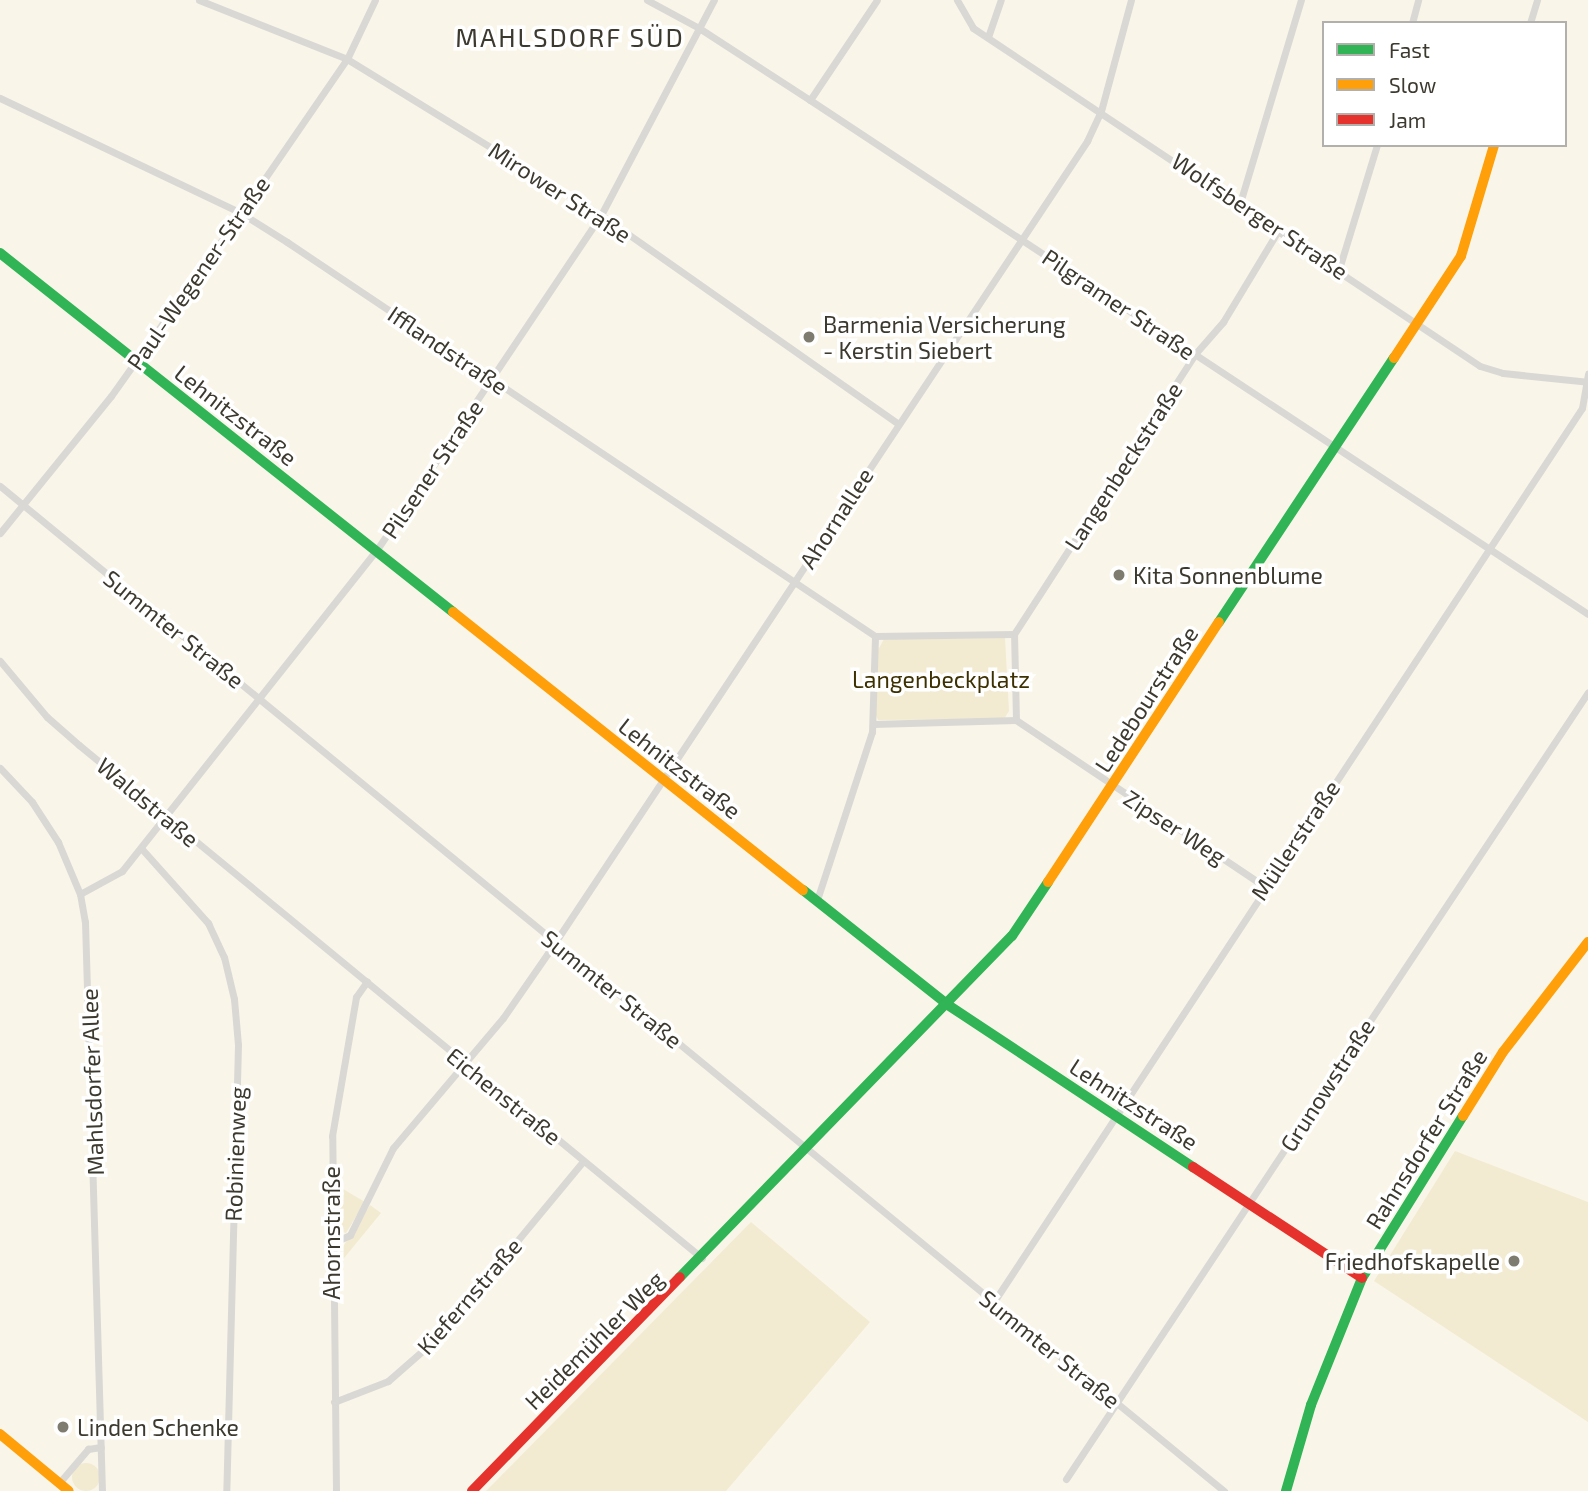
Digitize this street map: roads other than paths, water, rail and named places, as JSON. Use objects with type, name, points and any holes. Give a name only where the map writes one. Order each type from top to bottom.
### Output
[{"type":"street","name":"Mirower Straße","points":[[199,0],[347,59],[601,215],[898,424]]},
{"type":"street","name":"Paul-Wegener-Straße","points":[[0,533],[135,362],[241,213],[347,59],[375,0]]},
{"type":"street","name":"Pilgramer Straße","points":[[647,0],[699,27],[1588,614]]},
{"type":"street","name":"Pilsener Straße","points":[[167,817],[376,551],[493,379],[601,215],[714,0]]},
{"type":"street","points":[[810,100],[877,0]]},
{"type":"street","name":"Wolfsberger Straße","points":[[957,0],[966,20],[988,37],[1493,372],[1588,380]]},
{"type":"street","points":[[988,37],[1000,0]]},
{"type":"street","name":"Ahornallee","points":[[330,1244],[350,1235],[393,1148],[503,1018],[555,943],[1087,141],[1101,111],[1131,0]]},
{"type":"street","points":[[1240,203],[1301,0]]},
{"type":"street","points":[[1413,21],[1418,0]]},
{"type":"street","points":[[1531,21],[1537,0]]},
{"type":"street","name":"Ifflandstraße","points":[[0,98],[241,213],[875,636]]},
{"type":"street","points":[[1339,269],[1376,147]]},
{"type":"street","name":"Ledebourstraße","points":[[744,1216],[1012,936],[1461,256],[1493,147]]},
{"type":"street","name":"Langenbeckstraße","points":[[1013,634],[1195,354],[1223,321],[1279,229]]},
{"type":"street","name":"Lehnitzstraße","points":[[0,253],[948,1005],[1362,1278]]},
{"type":"street","name":"Müllerstraße","points":[[992,1303],[1264,886],[1582,408],[1588,380]]},
{"type":"street","name":"Summter Straße","points":[[0,486],[1224,1491]]},
{"type":"street","points":[[817,900],[873,724],[875,636],[1013,634],[1016,720],[873,724]]},
{"type":"street","name":"Waldstraße","points":[[0,661],[47,717],[308,930]]},
{"type":"street","name":"Grunowstraße","points":[[1066,1479],[1588,692]]},
{"type":"street","name":"Zipser Weg","points":[[1016,720],[1264,886]]},
{"type":"street","name":"Mahlsdorfer Allee","points":[[0,768],[41,814],[80,894],[89,962],[102,1491]]},
{"type":"street","points":[[80,894],[113,878],[167,817]]},
{"type":"street","name":"Robinienweg","points":[[141,848],[208,923],[224,957],[234,999],[238,1045],[226,1491]]},
{"type":"street","name":"Eichenstraße","points":[[308,930],[702,1258]]},
{"type":"street","name":"Rahnsdorfer Straße","points":[[1286,1491],[1311,1405],[1362,1278],[1503,1052],[1588,942]]},
{"type":"street","name":"Ahornstraße","points":[[336,1491],[330,1244],[332,1136],[356,997],[367,981]]},
{"type":"street","name":"Kiefernstraße","points":[[334,1402],[388,1381],[436,1339],[583,1161]]},
{"type":"street","name":"Heidemühler Weg","points":[[472,1491],[744,1216]]},
{"type":"street","points":[[0,1434],[69,1491]]},
{"type":"street","points":[[59,1483],[88,1449],[101,1447]]},
{"type":"place","name":"Barmenia Versicherung - Kerstin Siebert","points":[[809,337]]},
{"type":"place","name":"Kita Sonnenblume","points":[[1119,575]]},
{"type":"place","name":"Friedhofskapelle","points":[[1514,1261]]},
{"type":"place","name":"Linden Schenke","points":[[63,1427]]},
{"type":"district","name":"MAHLSDORF SÜD","points":[[570,37]]},
{"type":"park label","name":"Langenbeckplatz","points":[[941,679]]}]
